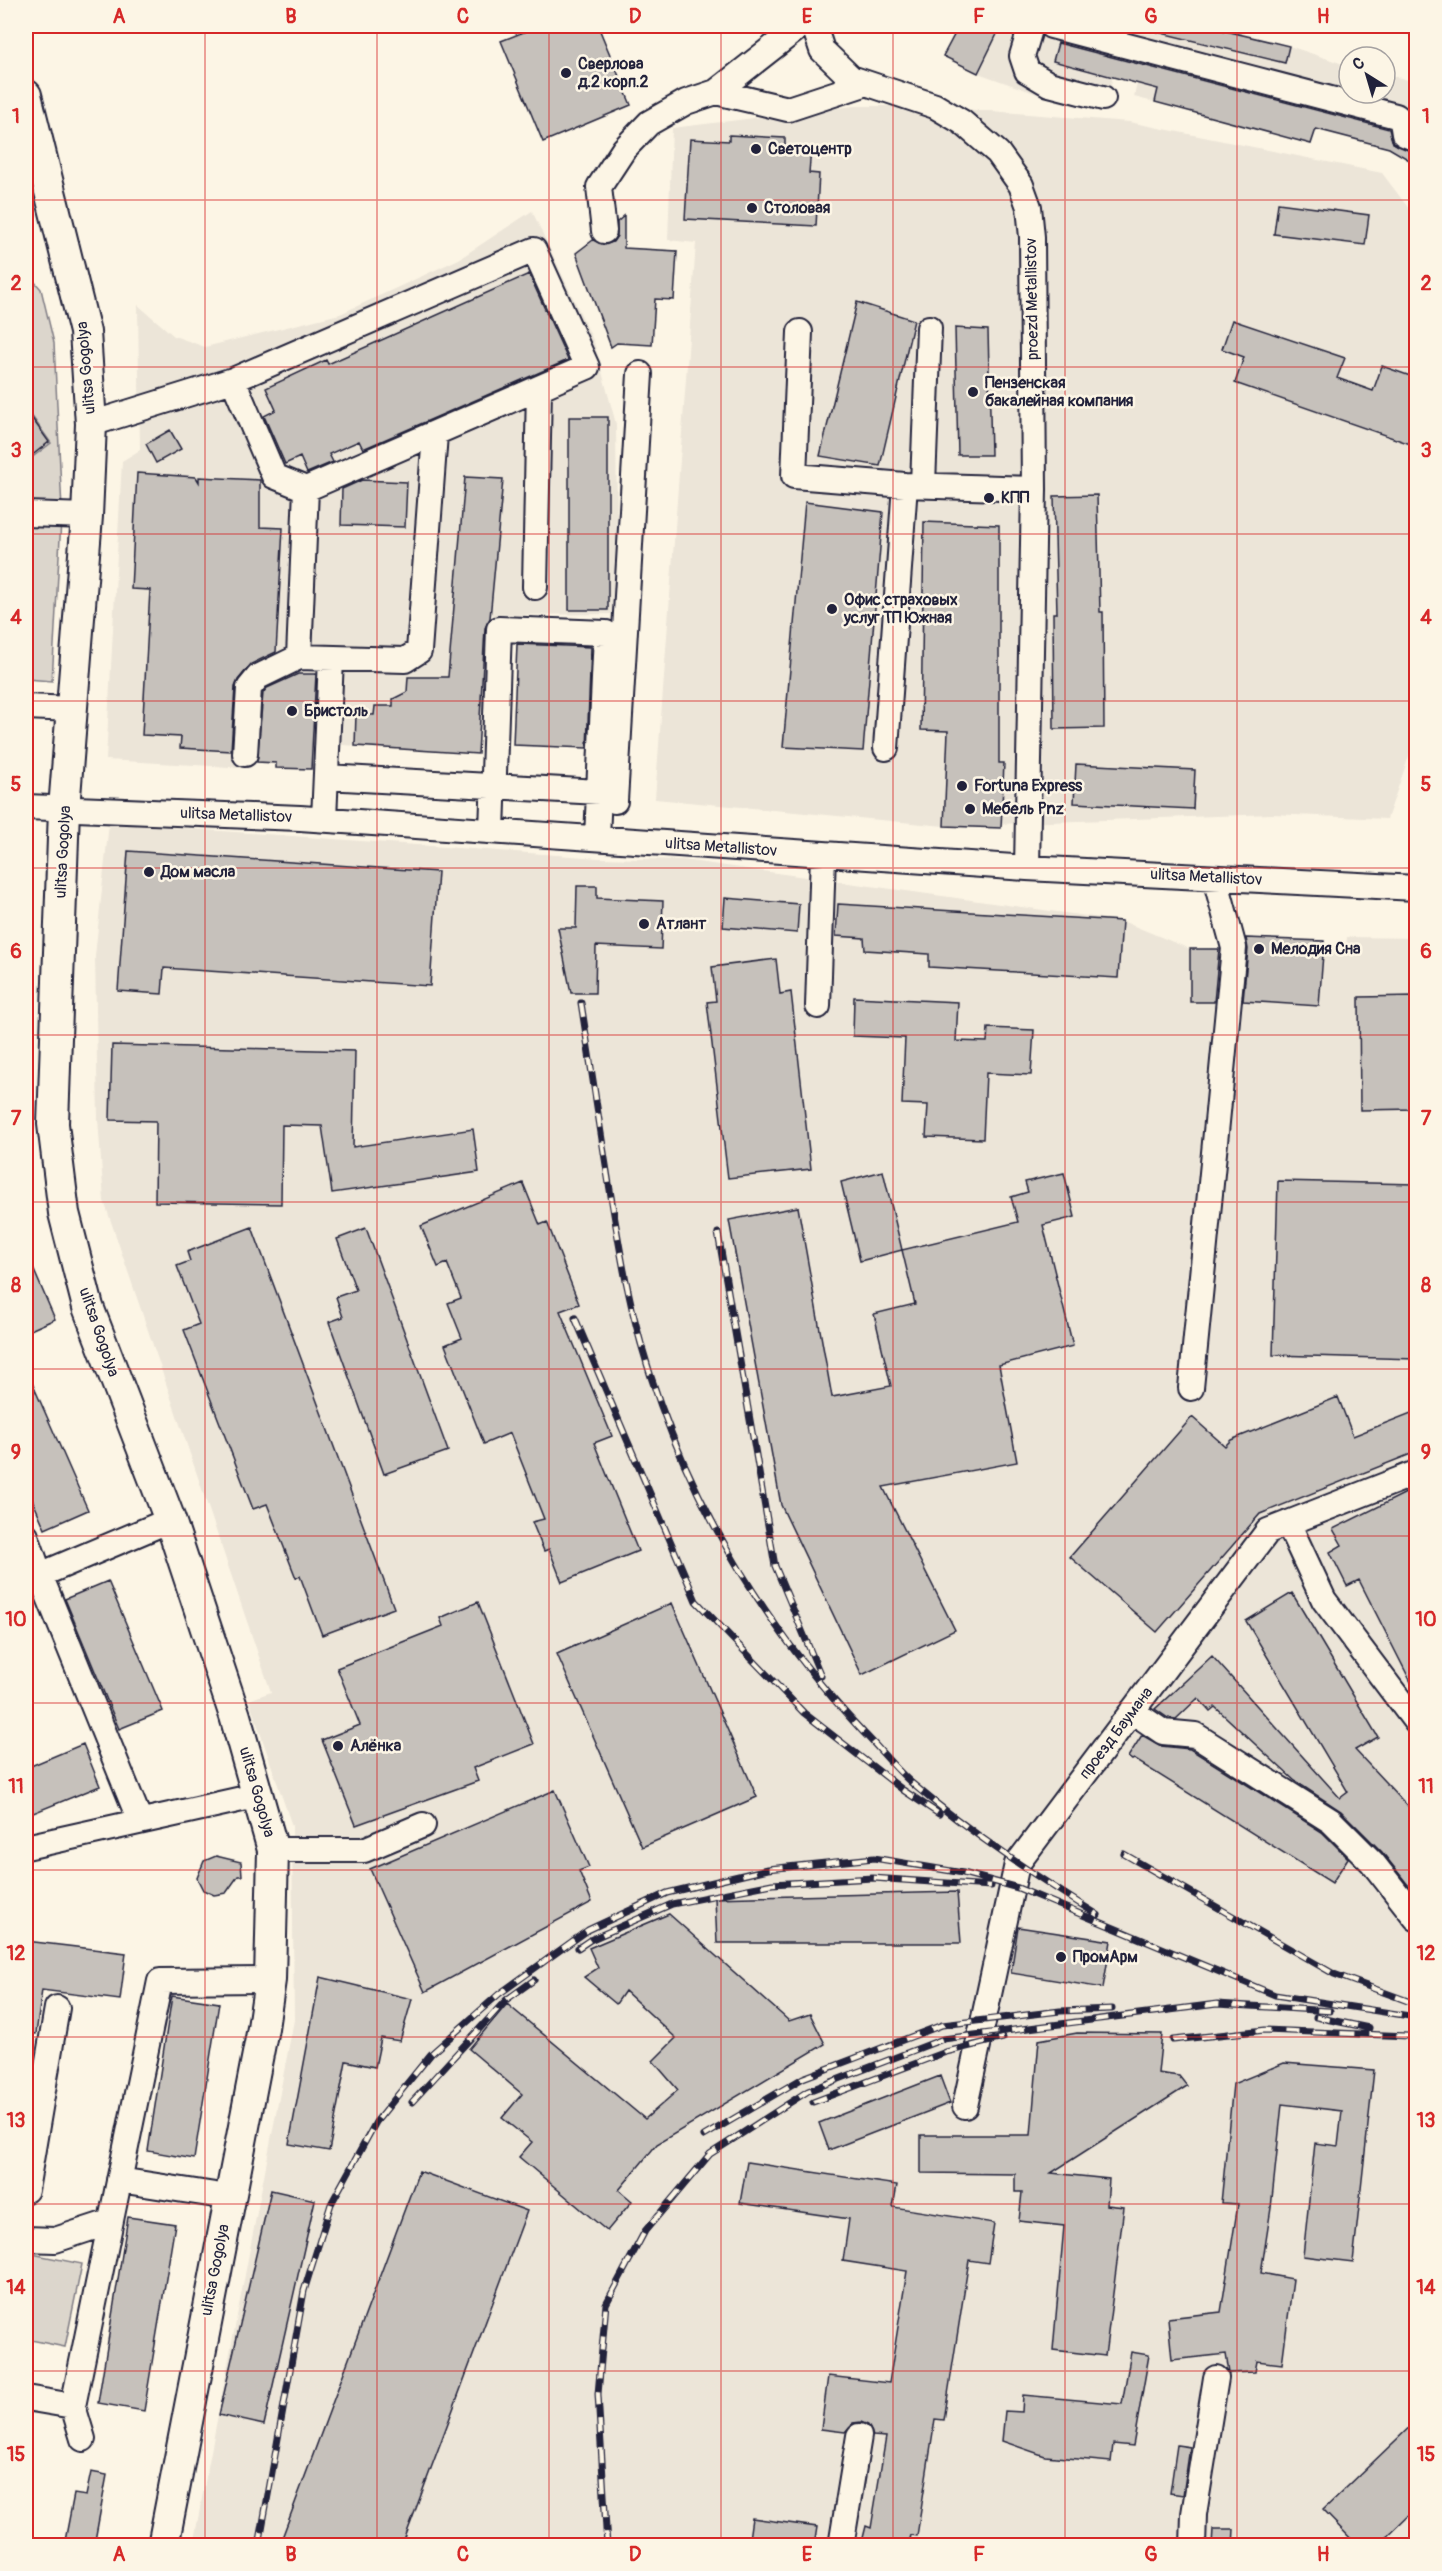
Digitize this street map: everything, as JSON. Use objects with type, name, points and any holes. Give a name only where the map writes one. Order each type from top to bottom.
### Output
[{"type":"main road","name":"ulitsa Gogolya","points":[[26,95],[85,332],[91,424],[87,516],[64,809],[53,1124],[64,1213],[88,1307],[170,1520],[260,1795],[273,1850],[270,1980],[263,2028],[228,2198],[163,2546]]},
{"type":"street","points":[[604,231],[599,187],[624,149],[649,123],[686,102],[716,92],[800,26]]},
{"type":"street","name":"proezd Metallistov","points":[[814,26],[817,41],[829,59],[851,78],[864,84],[912,96],[962,122],[998,153],[1021,185],[1029,207],[1032,237],[1034,489],[1027,868]]},
{"type":"street","points":[[1031,26],[1022,56],[1027,71],[1048,84],[1103,98]]},
{"type":"street","points":[[1051,26],[1396,116],[1402,121],[1404,134],[1416,139]]},
{"type":"street","points":[[716,92],[788,108],[864,84]]},
{"type":"street","points":[[91,424],[233,380],[534,250],[587,367],[306,489],[274,476],[233,380]]},
{"type":"street","points":[[886,748],[929,328]]},
{"type":"street","points":[[800,332],[794,476],[914,485],[1034,489]]},
{"type":"street","points":[[597,838],[607,796],[640,374]]},
{"type":"street","points":[[535,587],[539,388]]},
{"type":"street","points":[[245,754],[251,683],[258,677],[299,657],[405,660],[419,651],[435,434]]},
{"type":"street","points":[[299,657],[306,489]]},
{"type":"street","points":[[26,514],[87,516]]},
{"type":"street","points":[[492,831],[500,629],[606,633],[607,796]]},
{"type":"street","points":[[324,819],[331,658]]},
{"type":"street","points":[[26,707],[72,709]]},
{"type":"street","points":[[326,777],[493,785],[607,796]]},
{"type":"street","name":"ulitsa Metallistov","points":[[26,807],[324,819],[1027,868],[1416,888]]},
{"type":"street","points":[[818,1006],[823,854]]},
{"type":"street","points":[[1191,1388],[1234,948],[1215,878]]},
{"type":"street","name":"проезд Баумана","points":[[964,2106],[1017,1864],[1268,1532],[1416,1473]]},
{"type":"street","points":[[40,1575],[170,1520]]},
{"type":"street","points":[[1288,1523],[1324,1600],[1416,1722]]},
{"type":"street","points":[[26,1536],[140,1821]]},
{"type":"street","points":[[1132,1712],[1163,1732],[1195,1735],[1332,1821],[1372,1862],[1416,1918]]},
{"type":"street","points":[[26,1846],[260,1795]]},
{"type":"street","points":[[273,1850],[364,1850],[423,1825]]},
{"type":"street","points":[[83,2439],[73,2406],[160,1981],[270,1980]]},
{"type":"street","points":[[26,2190],[33,2098],[57,2008]]},
{"type":"street","points":[[119,2180],[228,2198]]},
{"type":"street","points":[[26,2239],[55,2240],[110,2222]]},
{"type":"street","points":[[1193,2546],[1194,2514],[1216,2378]]},
{"type":"street","points":[[26,2398],[73,2406]]},
{"type":"street","points":[[841,2546],[859,2436]]},
{"type":"shaded area","points":[[959,26],[1205,26],[1289,46],[1337,62],[1337,105],[1397,105],[1397,77],[1416,82],[1416,164],[1389,148],[1316,129],[1311,144],[1250,127],[1173,91],[1169,106],[1134,97],[1137,83],[1113,77],[1109,91],[1068,96],[1067,103],[1057,101],[978,73],[943,56]]},
{"type":"shaded area","points":[[1363,26],[1416,26],[1416,46],[1408,35]]},
{"type":"shaded area","points":[[854,106],[927,106],[1129,122],[1382,173],[1416,218],[1416,736],[1387,819],[1272,814],[944,826],[655,799],[696,243],[668,240],[672,128]]},
{"type":"shaded area","points":[[532,211],[594,342],[616,424],[618,614],[491,615],[478,754],[313,743],[311,769],[276,768],[276,763],[252,761],[248,762],[247,768],[106,760],[122,461],[140,450],[138,305],[174,336],[205,347],[340,314],[459,259]]},
{"type":"shaded area","points":[[26,272],[41,289],[54,343],[62,510],[26,507],[26,462],[51,443],[26,408]]},
{"type":"shaded area","points":[[26,519],[61,520],[52,681],[26,679]]},
{"type":"shaded area","points":[[109,823],[599,858],[683,860],[1122,921],[1190,949],[1244,947],[1244,937],[1324,941],[1324,946],[1346,946],[1347,937],[1416,938],[1416,2545],[193,2545],[294,2020],[292,1826],[249,1700],[271,1692],[104,1201],[98,1119],[95,956]]},
{"type":"shaded area","points":[[27,2253],[82,2264],[65,2347],[26,2339]]},
{"type":"building","name":"Сверлова д.2 корп.2","points":[[539,26],[598,26],[631,105],[543,142],[501,41]]},
{"type":"building","points":[[959,26],[1001,26],[978,73],[943,56]]},
{"type":"building","points":[[1158,26],[1205,26],[1289,46],[1285,63],[1157,32]]},
{"type":"building","points":[[1058,43],[1389,129],[1393,143],[1416,153],[1416,164],[1389,148],[1316,129],[1311,144],[1155,102],[1158,89],[1053,61]]},
{"type":"building","points":[[729,135],[785,138],[785,146],[811,148],[809,173],[819,174],[816,226],[685,219],[690,139],[729,141]]},
{"type":"building","points":[[1278,203],[1369,215],[1365,245],[1274,234]]},
{"type":"building","points":[[624,216],[624,248],[677,251],[674,300],[655,299],[652,345],[617,343],[611,347],[576,253],[593,240],[605,245],[613,242],[617,236],[617,222]]},
{"type":"building","points":[[529,274],[568,360],[363,449],[359,441],[329,454],[333,462],[307,473],[300,457],[285,464],[264,416],[276,410],[266,388],[326,360],[328,364]]},
{"type":"building","points":[[857,302],[914,320],[880,466],[820,456]]},
{"type":"building","points":[[1232,320],[1345,358],[1337,378],[1373,391],[1382,366],[1416,378],[1416,446],[1235,383],[1244,357],[1222,349]]},
{"type":"building","name":"Пензенская бакалейная компания","points":[[955,328],[988,330],[991,455],[958,455]]},
{"type":"building","points":[[26,410],[49,442],[26,460]]},
{"type":"building","points":[[569,417],[608,417],[608,610],[569,610]]},
{"type":"building","points":[[170,430],[181,449],[156,463],[146,444]]},
{"type":"building","points":[[137,473],[196,477],[199,482],[199,477],[260,480],[260,527],[283,528],[276,652],[251,664],[238,680],[235,687],[231,751],[180,748],[181,737],[142,735],[150,590],[131,589]]},
{"type":"building","points":[[465,477],[503,479],[490,618],[485,628],[478,754],[355,746],[356,714],[374,715],[375,706],[393,706],[393,699],[407,692],[408,677],[448,677]]},
{"type":"building","points":[[362,480],[407,482],[405,527],[341,525],[342,489]]},
{"type":"building","points":[[1097,495],[1100,612],[1103,612],[1104,728],[1054,729],[1053,613],[1057,613],[1054,496]]},
{"type":"building","points":[[805,502],[883,512],[863,751],[783,747]]},
{"type":"building","points":[[924,522],[999,525],[999,763],[1004,763],[1001,828],[944,826],[948,731],[921,730]]},
{"type":"building","points":[[517,644],[591,647],[587,748],[513,745]]},
{"type":"building","name":"Бристоль","points":[[298,674],[316,674],[311,769],[276,768],[276,763],[257,762],[263,693],[267,688]]},
{"type":"building","points":[[1076,764],[1195,770],[1193,809],[1074,803]]},
{"type":"building","points":[[128,851],[438,872],[430,986],[164,968],[162,994],[118,991]]},
{"type":"building","points":[[577,886],[597,886],[597,898],[663,901],[661,949],[596,946],[595,993],[571,993],[558,928],[576,928]]},
{"type":"building","points":[[725,898],[799,904],[797,933],[723,927]]},
{"type":"building","points":[[838,904],[1122,921],[1118,978],[929,967],[929,954],[865,950],[864,938],[836,936]]},
{"type":"building","points":[[1246,938],[1324,941],[1319,1006],[1243,1001],[1248,949]]},
{"type":"building","points":[[1190,949],[1219,949],[1214,1002],[1190,1002]]},
{"type":"building","points":[[776,959],[780,994],[791,992],[811,1169],[728,1178],[707,1002],[716,1001],[712,967]]},
{"type":"building","points":[[1416,996],[1416,1109],[1360,1110],[1359,997]]},
{"type":"building","points":[[854,997],[958,1002],[956,1041],[987,1042],[988,1028],[1034,1030],[1031,1075],[986,1073],[983,1139],[926,1137],[928,1105],[902,1104],[905,1038],[853,1036]]},
{"type":"building","points":[[112,1045],[355,1051],[353,1147],[473,1129],[479,1172],[332,1193],[322,1126],[282,1125],[281,1204],[155,1202],[156,1121],[110,1120]]},
{"type":"building","points":[[883,1171],[902,1250],[860,1261],[841,1182]]},
{"type":"building","points":[[1064,1173],[1075,1217],[1043,1225],[1073,1346],[999,1365],[1017,1462],[883,1487],[955,1630],[862,1675],[781,1505],[729,1220],[798,1207],[832,1397],[891,1386],[874,1314],[915,1304],[902,1250],[1018,1222],[1011,1197],[1028,1192],[1025,1182]]},
{"type":"building","points":[[1278,1181],[1416,1184],[1416,1359],[1273,1355]]},
{"type":"building","points":[[523,1183],[540,1225],[547,1222],[579,1304],[560,1311],[612,1436],[594,1443],[638,1551],[562,1582],[549,1549],[544,1551],[532,1522],[544,1519],[510,1433],[484,1444],[445,1345],[462,1338],[448,1303],[461,1298],[447,1263],[438,1267],[421,1226]]},
{"type":"building","points":[[252,1227],[394,1608],[322,1635],[300,1576],[296,1578],[267,1504],[253,1509],[184,1330],[199,1324],[177,1266],[190,1261],[187,1252]]},
{"type":"building","points":[[366,1228],[448,1451],[384,1474],[329,1322],[343,1317],[336,1297],[356,1290],[337,1239]]},
{"type":"building","points":[[26,1252],[55,1319],[26,1332]]},
{"type":"building","points":[[26,1369],[88,1510],[45,1529],[26,1485]]},
{"type":"building","points":[[1338,1397],[1353,1436],[1416,1411],[1416,1452],[1260,1514],[1157,1632],[1070,1557],[1192,1417],[1225,1446],[1231,1440]]},
{"type":"building","points":[[1416,1488],[1416,1692],[1359,1580],[1347,1586],[1330,1552],[1342,1545],[1333,1529]]},
{"type":"building","points":[[108,1581],[163,1711],[119,1729],[65,1599]]},
{"type":"building","points":[[1292,1593],[1378,1737],[1355,1750],[1416,1815],[1416,1895],[1382,1852],[1341,1811],[1295,1781],[1215,1707],[1210,1711],[1198,1698],[1176,1719],[1168,1718],[1155,1709],[1212,1656],[1340,1798],[1348,1792],[1246,1621]]},
{"type":"building","points":[[478,1602],[534,1744],[473,1768],[478,1781],[356,1825],[322,1740],[360,1725],[337,1668],[443,1626],[440,1618]]},
{"type":"building","points":[[672,1603],[757,1797],[642,1847],[557,1654]]},
{"type":"building","points":[[1142,1735],[1161,1746],[1190,1749],[1322,1832],[1348,1858],[1332,1883],[1128,1757]]},
{"type":"building","points":[[83,1744],[100,1786],[26,1816],[26,1768]]},
{"type":"building","points":[[555,1790],[589,1867],[579,1871],[592,1902],[425,1992],[370,1869]]},
{"type":"building","points":[[216,1856],[241,1862],[242,1876],[238,1876],[226,1893],[214,1895],[203,1890],[197,1878],[204,1861]]},
{"type":"building","points":[[957,1892],[961,1943],[717,1943],[715,1898]]},
{"type":"building","points":[[669,1914],[789,2021],[810,2014],[825,2044],[657,2144],[619,2190],[632,2201],[607,2231],[519,2157],[532,2142],[502,2118],[522,2094],[469,2049],[507,2004],[645,2119],[678,2090],[653,2061],[676,2038],[625,1991],[616,2004],[584,1977],[598,1968],[589,1948]]},
{"type":"building","name":"ПромАрм","points":[[1018,1927],[1111,1941],[1103,1988],[1011,1973]]},
{"type":"building","points":[[26,1941],[126,1953],[120,2000],[42,1990],[36,2034],[26,2033]]},
{"type":"building","points":[[320,1977],[412,1999],[400,2041],[381,2038],[375,2067],[346,2061],[329,2151],[289,2144]]},
{"type":"building","points":[[172,1996],[219,2003],[194,2159],[148,2151]]},
{"type":"building","points":[[1077,2033],[1162,2034],[1158,2073],[1179,2076],[1187,2086],[1051,2173],[1109,2179],[1107,2205],[1124,2207],[1105,2356],[1053,2350],[1064,2226],[1019,2221],[1022,2192],[1015,2192],[1015,2174],[921,2173],[921,2135],[1031,2135],[1039,2040]]},
{"type":"building","points":[[1284,2063],[1374,2070],[1353,2262],[1303,2256],[1315,2143],[1338,2146],[1342,2111],[1282,2104],[1271,2208],[1261,2273],[1293,2279],[1282,2364],[1257,2361],[1255,2372],[1229,2373],[1226,2354],[1172,2360],[1168,2318],[1221,2312],[1238,2204],[1221,2203],[1233,2084]]},
{"type":"building","points":[[940,2076],[950,2103],[829,2150],[819,2123]]},
{"type":"building","points":[[747,2162],[897,2185],[893,2207],[994,2223],[988,2263],[969,2260],[944,2420],[935,2419],[917,2536],[911,2535],[910,2539],[916,2541],[916,2546],[861,2546],[866,2526],[871,2528],[886,2437],[873,2436],[868,2425],[861,2422],[853,2423],[845,2432],[821,2429],[828,2376],[889,2383],[907,2271],[843,2261],[849,2219],[740,2203]]},
{"type":"building","points":[[419,2171],[527,2211],[402,2546],[279,2546]]},
{"type":"building","points":[[271,2190],[315,2200],[264,2425],[219,2415]]},
{"type":"building","points":[[128,2217],[175,2224],[144,2411],[98,2403]]},
{"type":"building","points":[[1131,2352],[1149,2355],[1133,2446],[1113,2444],[1111,2462],[1045,2456],[1002,2441],[1005,2411],[1022,2412],[1023,2395],[1122,2404]]},
{"type":"building","points":[[1416,2421],[1416,2509],[1378,2546],[1358,2546],[1323,2510]]},
{"type":"building","points":[[1177,2445],[1190,2447],[1183,2495],[1170,2493]]},
{"type":"building","points":[[91,2472],[107,2475],[94,2546],[64,2546],[74,2494],[86,2496]]},
{"type":"building","points":[[752,2518],[817,2527],[814,2546],[748,2546]]},
{"type":"building","points":[[1213,2529],[1234,2529],[1233,2546],[1212,2546]]},
{"type":"railway","points":[[581,1003],[626,1281],[641,1344],[661,1406],[685,1466],[714,1524],[746,1580],[782,1634],[821,1685],[901,1773],[981,1837],[1098,1915]]},
{"type":"railway","points":[[718,1233],[775,1566],[821,1676]]},
{"type":"railway","points":[[575,1318],[696,1601],[804,1713],[903,1790],[939,1814]]},
{"type":"railway","points":[[1124,1854],[1334,1974],[1416,2004]]},
{"type":"railway","points":[[259,2546],[304,2291],[331,2204],[376,2122],[431,2054],[499,1994],[588,1930],[667,1893],[768,1869],[874,1858],[963,1873],[1018,1888],[1275,1995],[1416,2017]]},
{"type":"railway","points":[[578,1948],[590,1940],[672,1904],[772,1884],[873,1878],[991,1886]]},
{"type":"railway","points":[[412,2102],[506,2000],[534,1980]]},
{"type":"railway","points":[[607,2546],[598,2394],[606,2304],[645,2231],[710,2154],[808,2091],[943,2039],[1217,2004],[1330,2011]]},
{"type":"railway","points":[[704,2136],[803,2078],[942,2025],[1060,2011],[1112,2009]]},
{"type":"railway","points":[[1316,2017],[1369,2028]]},
{"type":"railway","points":[[1173,2040],[1265,2030],[1409,2036]]},
{"type":"railway","points":[[813,2102],[946,2052],[1003,2038]]},
{"type":"place","name":"Сверлова д.2 корп.2","points":[[566,73]]},
{"type":"place","name":"Светоцентр","points":[[756,149]]},
{"type":"place","name":"Столовая","points":[[752,208]]},
{"type":"place","name":"Пензенская бакалейная компания","points":[[973,392]]},
{"type":"place","name":"КПП","points":[[989,498]]},
{"type":"place","name":"Офис страховых услуг ТП Южная","points":[[832,609]]},
{"type":"place","name":"Бристоль","points":[[292,711]]},
{"type":"place","name":"Fortuna Express","points":[[962,786]]},
{"type":"place","name":"Мебель Pnz","points":[[970,809]]},
{"type":"place","name":"Дом масла","points":[[149,872]]},
{"type":"place","name":"Атлант","points":[[644,924]]},
{"type":"place","name":"Мелодия Сна","points":[[1259,949]]},
{"type":"place","name":"Алёнка","points":[[338,1746]]},
{"type":"place","name":"ПромАрм","points":[[1061,1957]]}]
